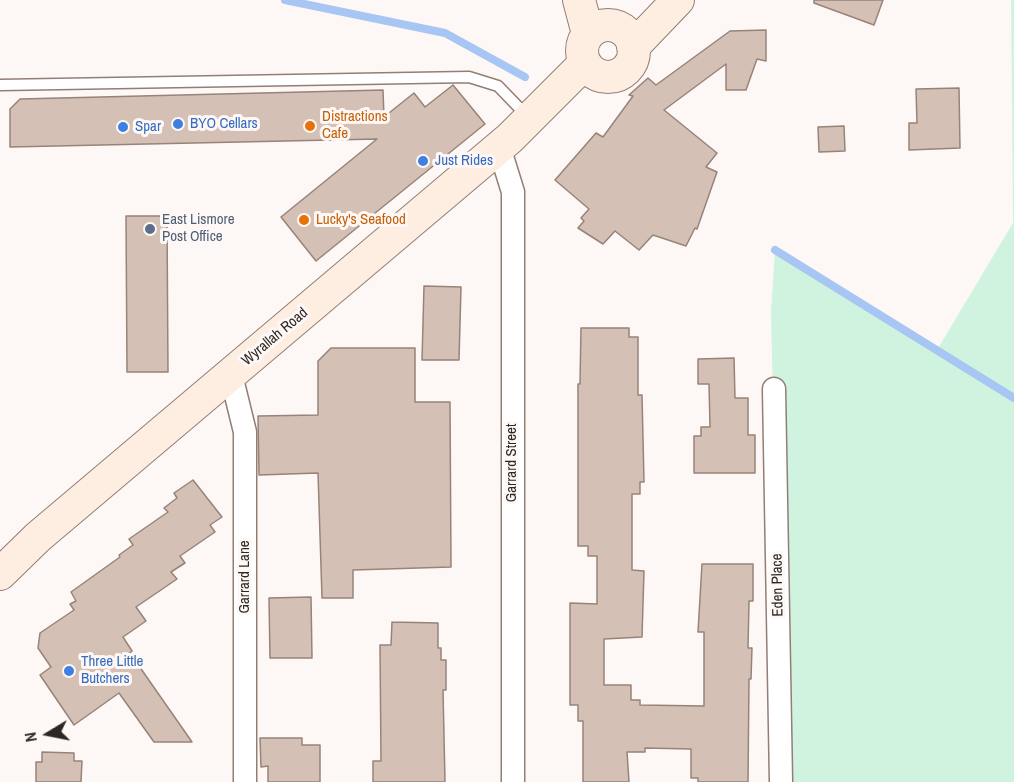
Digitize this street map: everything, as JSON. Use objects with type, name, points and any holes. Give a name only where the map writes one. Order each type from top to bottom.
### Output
[{"type":"main road","points":[[579,0],[606,40]]},
{"type":"main road","name":"Wyrallah Road","points":[[0,574],[38,537],[512,134],[520,136],[543,121],[606,40],[676,0]]},
{"type":"main road","name":"Wyrallah Road","points":[[0,555],[38,537]]},
{"type":"street","name":"Garrard Street","points":[[512,134],[513,782]]},
{"type":"street","name":"Garrard Lane","points":[[231,375],[245,432],[245,782]]},
{"type":"street","name":"Eden Place","points":[[774,389],[781,782]]},
{"type":"lane","points":[[0,85],[469,77],[498,86],[510,96],[512,134]]},
{"type":"green space","points":[[1011,0],[1014,0],[1014,782],[781,782],[771,311],[775,250],[937,350],[1013,223]]},
{"type":"building","points":[[814,0],[883,0],[874,25],[814,3]]},
{"type":"building","points":[[766,30],[766,61],[757,59],[746,90],[726,90],[726,64],[664,110],[717,153],[706,167],[717,172],[697,229],[695,228],[686,246],[653,235],[639,250],[615,231],[603,244],[578,228],[584,221],[581,218],[589,209],[555,180],[596,133],[603,137],[633,96],[629,95],[648,78],[656,85],[730,31]]},
{"type":"building","points":[[453,85],[485,124],[316,261],[281,217],[377,139],[10,147],[10,109],[20,99],[383,90],[384,117],[414,93],[425,107]]},
{"type":"building","points":[[959,88],[960,148],[909,150],[909,123],[917,123],[916,89]]},
{"type":"building","points":[[844,126],[845,151],[819,152],[818,127]]},
{"type":"building","points":[[126,216],[167,216],[168,372],[127,372]]},
{"type":"building","points":[[424,286],[461,287],[459,360],[422,360]]},
{"type":"building","points":[[581,328],[629,328],[629,337],[638,337],[638,395],[642,395],[644,482],[640,482],[640,494],[632,494],[632,570],[644,571],[642,637],[604,639],[604,685],[631,685],[631,700],[640,700],[640,705],[704,706],[704,632],[698,632],[702,564],[753,564],[753,601],[749,601],[748,648],[752,648],[751,679],[749,679],[748,782],[698,782],[698,778],[691,778],[691,749],[645,748],[645,752],[627,752],[629,782],[583,782],[583,721],[578,721],[578,705],[570,705],[570,603],[597,604],[597,556],[588,556],[588,546],[578,546],[578,384],[580,384]]},
{"type":"building","points":[[331,348],[415,348],[415,402],[450,402],[451,567],[353,570],[353,598],[322,598],[318,473],[259,475],[258,416],[318,415],[318,361]]},
{"type":"building","points":[[734,358],[735,398],[748,398],[748,435],[755,435],[755,473],[694,473],[694,436],[701,436],[701,427],[710,427],[709,384],[698,384],[698,359]]},
{"type":"building","points":[[193,480],[222,517],[210,525],[215,532],[180,556],[185,563],[171,572],[177,579],[136,607],[146,621],[123,637],[132,651],[130,653],[192,742],[154,742],[119,693],[74,725],[40,675],[51,667],[38,648],[40,633],[74,610],[70,604],[76,601],[71,592],[120,557],[119,555],[133,545],[129,539],[168,512],[164,508],[177,498],[174,493]]},
{"type":"building","points":[[311,597],[312,658],[270,658],[269,598]]},
{"type":"building","points":[[392,622],[438,623],[438,648],[441,648],[441,660],[446,660],[446,690],[443,690],[445,782],[373,782],[373,761],[381,761],[380,645],[391,645]]},
{"type":"building","points":[[260,738],[302,738],[302,745],[320,745],[320,782],[268,782],[268,766],[261,767]]},
{"type":"building","points":[[42,752],[74,753],[74,761],[82,761],[81,782],[36,782],[36,762],[42,762]]},
{"type":"waterway","points":[[285,0],[445,33],[525,77]]},
{"type":"waterway","points":[[775,250],[1014,398]]},
{"type":"place","name":"BYO Cellars","points":[[178,124]]},
{"type":"place","name":"Distractions Cafe","points":[[310,126]]},
{"type":"place","name":"Spar","points":[[123,127]]},
{"type":"place","name":"Just Rides","points":[[423,161]]},
{"type":"place","name":"Lucky's Seafood","points":[[304,220]]},
{"type":"place","name":"East Lismore Post Office","points":[[150,229]]},
{"type":"place","name":"Three Little Butchers","points":[[69,671]]}]
